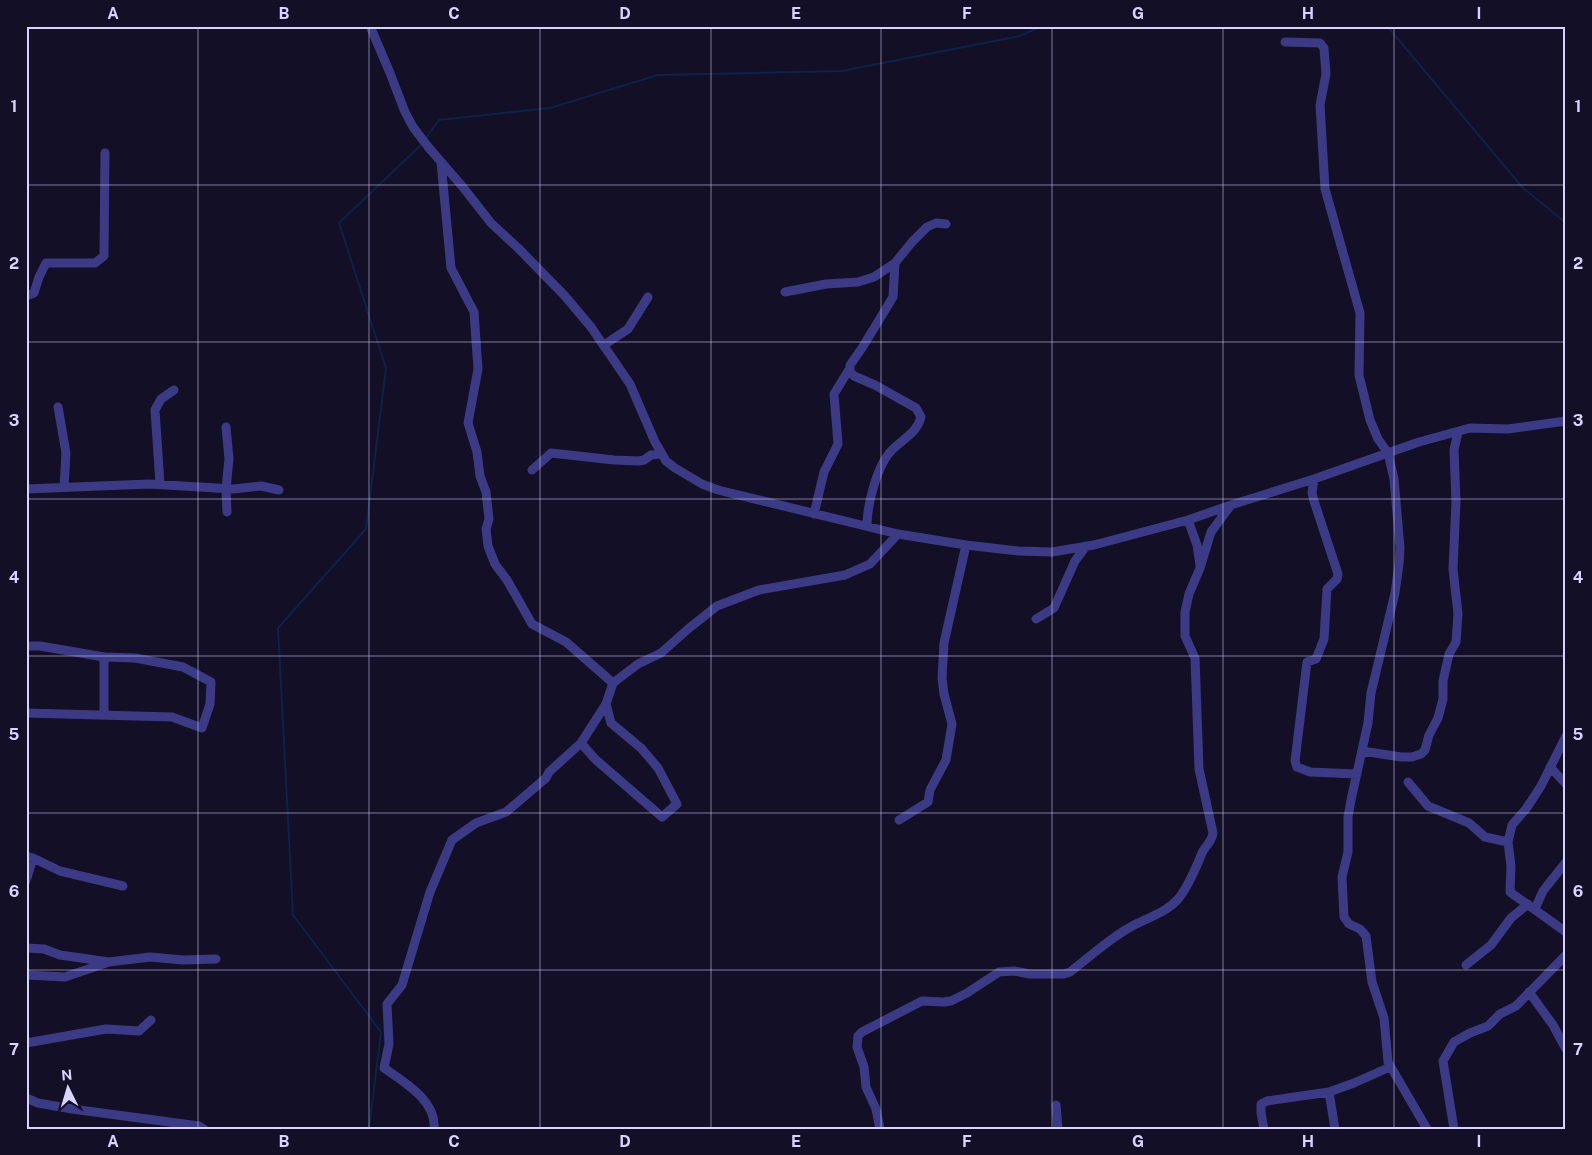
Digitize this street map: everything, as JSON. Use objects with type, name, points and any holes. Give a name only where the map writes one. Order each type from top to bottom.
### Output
[{"type":"street","points":[[370,26],[413,127],[491,223],[564,295],[604,345],[630,384],[661,454],[675,468],[702,484],[738,496],[898,534],[966,545],[1018,551],[1052,552],[1147,532],[1188,520],[1231,504],[1458,432],[1482,428],[1508,429],[1566,421]]},
{"type":"street","points":[[1286,42],[1320,43],[1324,48],[1326,81],[1320,105],[1325,189],[1360,313],[1359,375],[1361,385],[1370,420],[1378,439],[1388,453],[1396,489],[1400,564],[1395,593],[1371,692],[1370,708],[1358,774],[1348,817],[1348,852],[1342,877],[1344,917],[1366,936],[1372,982],[1384,1018],[1388,1062],[1427,1129]]},
{"type":"street","points":[[26,296],[34,293],[46,263],[95,263],[104,256],[105,153]]},
{"type":"street","points":[[441,162],[451,268],[474,312],[478,369],[468,423],[477,452],[480,476],[486,492],[489,519],[486,528],[488,546],[495,564],[507,580],[532,624],[566,642],[613,683]]},
{"type":"street","points":[[785,292],[826,284],[858,282],[874,277],[895,263],[927,227],[936,223],[946,224]]},
{"type":"street","points":[[814,514],[824,472],[838,444],[834,394],[893,297],[895,263]]},
{"type":"street","points":[[604,345],[628,329],[648,297]]},
{"type":"street","points":[[850,368],[850,372],[854,376],[875,385],[916,408],[920,417],[919,424],[903,442],[892,449],[881,466],[867,514],[867,526]]},
{"type":"street","points":[[160,484],[155,410],[161,399],[174,390]]},
{"type":"street","points":[[58,407],[66,453],[64,487]]},
{"type":"street","points":[[226,427],[229,459],[226,488],[227,512]]},
{"type":"street","points":[[1362,751],[1401,757],[1412,757],[1421,754],[1425,750],[1429,735],[1438,718],[1443,699],[1443,681],[1448,654],[1456,642],[1457,633],[1458,614],[1453,569],[1456,502],[1454,450],[1458,432]]},
{"type":"street","points":[[532,470],[551,453],[639,461],[651,455],[661,454]]},
{"type":"street","points":[[1314,479],[1312,493],[1314,501],[1338,574],[1327,589],[1324,639],[1316,659],[1308,662],[1295,761],[1297,767],[1310,772],[1358,774]]},
{"type":"street","points":[[26,489],[160,484],[243,489],[261,486],[279,490]]},
{"type":"street","points":[[880,1129],[876,1109],[866,1087],[864,1067],[857,1047],[858,1036],[862,1032],[922,1001],[950,1001],[999,972],[1064,974],[1070,972],[1136,924],[1157,916],[1178,898],[1187,885],[1204,850],[1212,839],[1213,833],[1199,769],[1195,658],[1185,636],[1184,612],[1212,532],[1231,504]]},
{"type":"street","points":[[1188,520],[1197,545],[1200,568]]},
{"type":"street","points":[[434,1129],[435,1121],[425,1101],[410,1087],[384,1068],[389,1044],[388,1004],[402,985],[430,892],[452,840],[476,823],[506,812],[546,778],[549,772],[572,749],[581,743],[606,704],[613,683],[638,664],[661,653],[717,606],[759,590],[845,576],[870,564],[898,534]]},
{"type":"street","points":[[899,820],[928,802],[930,790],[946,760],[952,724],[942,678],[944,643],[966,545]]},
{"type":"street","points":[[1036,619],[1054,608],[1074,561],[1086,546]]},
{"type":"street","points":[[26,646],[40,646],[104,657],[135,658],[183,668],[210,682],[210,704],[202,728],[172,717],[26,713]]},
{"type":"street","points":[[104,657],[104,715]]},
{"type":"street","points":[[581,743],[595,759],[662,817],[677,804],[658,768],[641,748],[611,723],[606,704]]},
{"type":"street","points":[[1566,736],[1542,786],[1512,825],[1508,842],[1511,866],[1510,892],[1566,932]]},
{"type":"street","points":[[1550,767],[1566,784]]},
{"type":"street","points":[[1408,782],[1428,806],[1470,823],[1486,837],[1508,842]]},
{"type":"street","points":[[26,881],[30,857],[60,871],[123,886]]},
{"type":"street","points":[[1466,965],[1491,945],[1511,918],[1531,907],[1566,862]]},
{"type":"street","points":[[26,948],[109,962]]},
{"type":"street","points":[[1454,1129],[1444,1061],[1454,1042],[1488,1026],[1500,1014],[1516,1006],[1566,955]]},
{"type":"street","points":[[26,975],[65,977],[109,962],[150,957],[183,960],[216,959]]},
{"type":"street","points":[[1529,992],[1553,1025],[1566,1049]]},
{"type":"street","points":[[26,1043],[106,1029],[138,1031],[151,1020]]},
{"type":"street","points":[[1264,1129],[1261,1104],[1267,1101],[1328,1092],[1390,1067]]},
{"type":"street","points":[[1328,1092],[1335,1129]]},
{"type":"street","points":[[26,1098],[38,1103],[72,1109],[200,1128]]},
{"type":"street","points":[[1056,1105],[1058,1129]]},
{"type":"waterway","points":[[426,138],[439,120],[550,108],[658,75],[842,71],[1020,36],[1042,26]]},
{"type":"waterway","points":[[1387,26],[1523,188],[1566,223]]},
{"type":"waterway","points":[[369,1129],[381,1032],[293,915],[278,628],[366,529],[386,368],[339,223],[422,144]]}]
